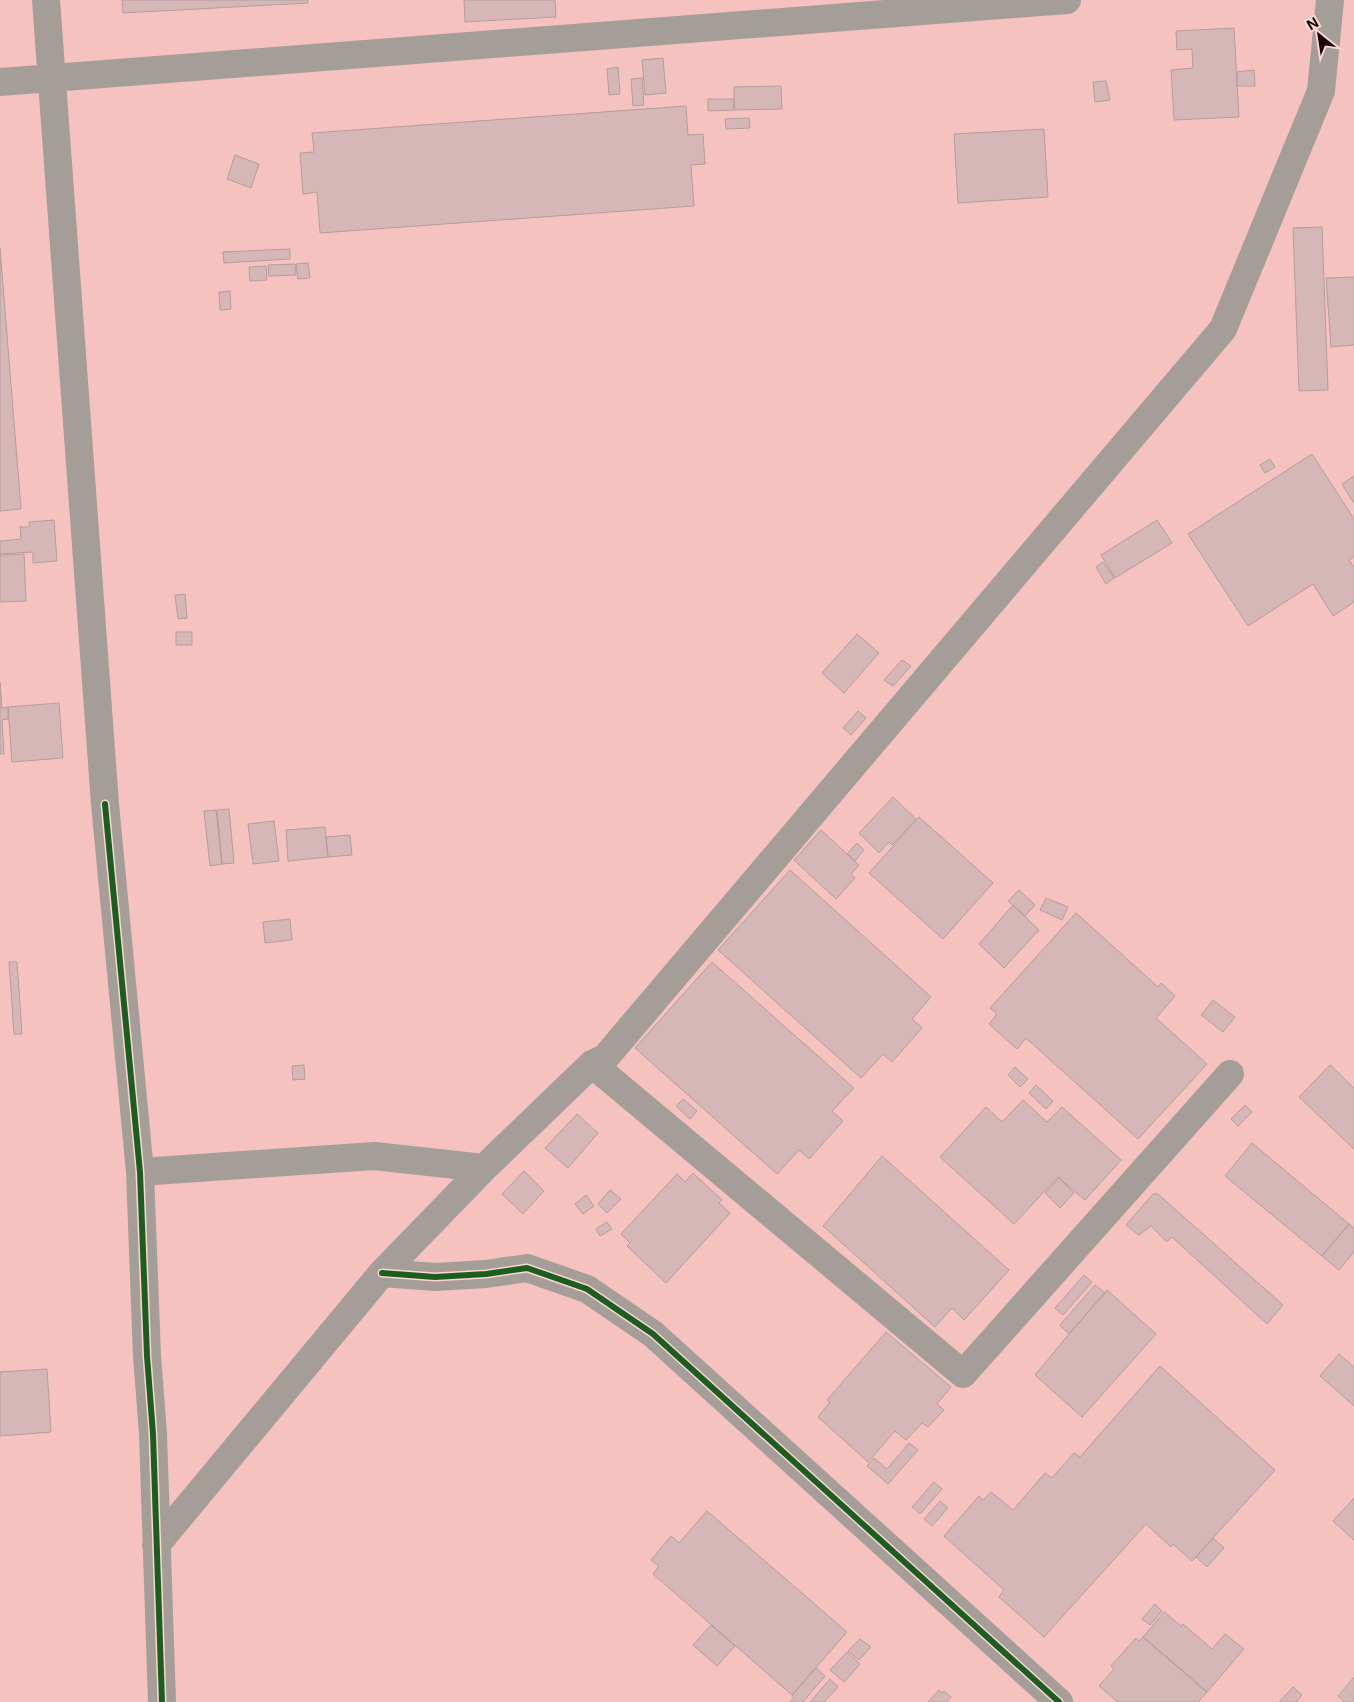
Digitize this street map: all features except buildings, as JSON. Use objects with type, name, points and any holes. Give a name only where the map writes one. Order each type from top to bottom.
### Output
[{"type":"street","points":[[46,0],[105,804],[140,1172],[147,1356],[153,1434],[162,1702]]},
{"type":"street","points":[[0,82],[1067,0]]},
{"type":"street","points":[[156,1545],[382,1273],[484,1168],[592,1064],[605,1058],[1223,329],[1321,92],[1330,0]]},
{"type":"street","points":[[592,1064],[963,1374],[1230,1074]]},
{"type":"street","points":[[140,1172],[374,1156],[484,1168]]},
{"type":"street","points":[[382,1273],[435,1277],[486,1274],[527,1268],[587,1289],[653,1334],[1059,1702]]},
{"type":"shaded area","points":[[0,0],[1354,0],[1354,1702],[0,1702]]},
{"type":"cycle path","points":[[105,804],[140,1172],[147,1356],[153,1434],[162,1702]]},
{"type":"cycle path","points":[[382,1273],[435,1277],[486,1274],[527,1268],[587,1289],[653,1334],[1059,1702]]}]
